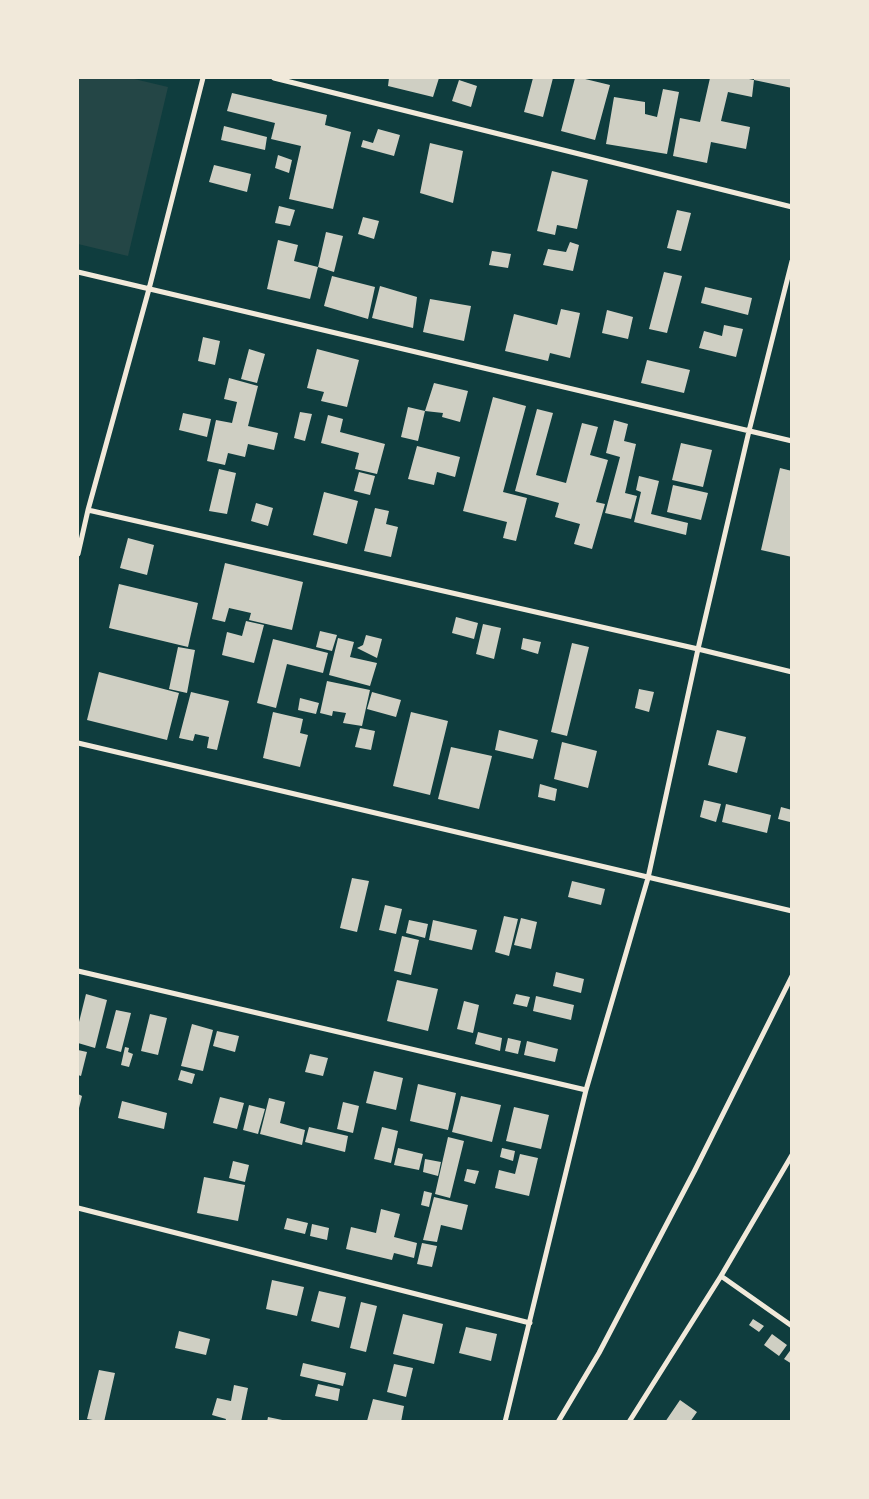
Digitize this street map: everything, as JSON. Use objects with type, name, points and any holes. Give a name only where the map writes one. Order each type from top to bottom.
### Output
[{"type":"street","points":[[78,554],[88,510],[149,289],[203,78]]},
{"type":"street","points":[[274,78],[792,207]]},
{"type":"street","points":[[506,1422],[586,1090],[648,878],[698,648],[749,431],[792,261]]},
{"type":"street","points":[[78,272],[792,441]]},
{"type":"street","points":[[88,510],[698,648],[792,672]]},
{"type":"street","points":[[78,742],[792,911]]},
{"type":"street","points":[[78,971],[586,1090]]},
{"type":"street","points":[[558,1422],[599,1353],[691,1178],[792,976]]},
{"type":"street","points":[[629,1422],[721,1276],[792,1155]]},
{"type":"street","points":[[78,1208],[530,1323]]},
{"type":"street","points":[[721,1276],[792,1326]]},
{"type":"shaded area","points":[[78,78],[130,78],[168,87],[128,256],[78,244]]},
{"type":"building","points":[[389,78],[439,78],[433,97],[388,86]]},
{"type":"building","points":[[533,78],[553,78],[543,117],[524,112]]},
{"type":"building","points":[[575,78],[610,85],[595,140],[561,131]]},
{"type":"building","points":[[710,78],[744,78],[754,80],[752,97],[728,92],[721,121],[750,127],[746,149],[711,142],[707,163],[673,156],[680,118],[700,122]]},
{"type":"building","points":[[754,78],[792,78],[792,88],[754,80]]},
{"type":"building","points":[[459,80],[477,86],[471,107],[452,101]]},
{"type":"building","points":[[663,89],[679,92],[667,154],[606,144],[614,97],[645,102],[645,114],[657,117]]},
{"type":"building","points":[[232,93],[327,115],[325,125],[351,132],[333,209],[289,199],[301,146],[271,139],[275,123],[227,111]]},
{"type":"building","points":[[224,126],[267,137],[265,150],[221,140]]},
{"type":"building","points":[[378,129],[400,135],[394,156],[361,147],[363,140],[373,143]]},
{"type":"building","points":[[430,143],[463,151],[453,203],[420,193]]},
{"type":"building","points":[[278,155],[292,160],[289,173],[275,168]]},
{"type":"building","points":[[214,165],[251,174],[247,192],[209,182]]},
{"type":"building","points":[[552,171],[588,180],[577,229],[557,225],[555,235],[537,231]]},
{"type":"building","points":[[279,206],[295,210],[290,226],[275,223]]},
{"type":"building","points":[[677,210],[691,213],[681,251],[667,248]]},
{"type":"building","points":[[363,217],[379,221],[374,239],[358,234]]},
{"type":"building","points":[[326,232],[343,236],[334,272],[318,267]]},
{"type":"building","points":[[278,240],[298,245],[294,261],[318,267],[310,299],[267,289]]},
{"type":"building","points":[[570,242],[579,245],[573,271],[543,265],[548,249],[566,252]]},
{"type":"building","points":[[492,251],[511,254],[508,268],[489,265]]},
{"type":"building","points":[[664,272],[682,276],[667,333],[649,329]]},
{"type":"building","points":[[332,276],[375,287],[368,319],[324,306]]},
{"type":"building","points":[[380,286],[417,297],[413,328],[372,318]]},
{"type":"building","points":[[705,287],[752,298],[748,315],[701,303]]},
{"type":"building","points":[[430,299],[471,306],[464,341],[423,332]]},
{"type":"building","points":[[561,309],[580,313],[570,358],[550,353],[548,361],[505,351],[514,314],[557,325]]},
{"type":"building","points":[[607,310],[633,317],[628,339],[602,333]]},
{"type":"building","points":[[724,325],[743,329],[736,357],[699,348],[704,331],[722,336]]},
{"type":"building","points":[[203,337],[220,341],[215,365],[198,361]]},
{"type":"building","points":[[249,349],[265,354],[257,383],[241,379]]},
{"type":"building","points":[[317,349],[359,360],[347,407],[321,401],[324,392],[307,388]]},
{"type":"building","points":[[647,360],[690,370],[684,393],[641,383]]},
{"type":"building","points":[[229,378],[258,386],[248,426],[278,433],[274,450],[248,444],[245,457],[228,453],[225,465],[207,461],[216,420],[232,423],[237,402],[224,399]]},
{"type":"building","points":[[434,383],[468,391],[460,422],[442,417],[443,413],[425,411]]},
{"type":"building","points":[[493,397],[526,406],[503,492],[527,498],[516,541],[503,538],[507,522],[463,511]]},
{"type":"building","points":[[408,407],[425,411],[418,441],[401,437]]},
{"type":"building","points":[[537,409],[553,413],[536,475],[566,483],[582,423],[598,427],[590,455],[608,460],[596,502],[605,504],[592,549],[574,544],[580,524],[555,517],[559,503],[515,491]]},
{"type":"building","points":[[300,412],[312,414],[305,441],[294,438]]},
{"type":"building","points":[[183,413],[211,419],[207,437],[179,430]]},
{"type":"building","points":[[328,415],[343,419],[340,432],[385,444],[377,474],[355,469],[359,453],[321,443]]},
{"type":"building","points":[[614,420],[628,424],[624,441],[636,444],[625,493],[637,496],[631,519],[605,513],[620,457],[606,453]]},
{"type":"building","points":[[681,443],[712,450],[703,487],[672,480]]},
{"type":"building","points":[[417,446],[460,457],[455,477],[437,472],[434,485],[408,479]]},
{"type":"building","points":[[780,468],[792,471],[792,557],[761,550]]},
{"type":"building","points":[[219,469],[236,473],[227,514],[209,511]]},
{"type":"building","points":[[359,472],[375,476],[370,495],[354,491]]},
{"type":"building","points":[[639,476],[659,481],[651,514],[688,523],[686,535],[634,522],[641,492],[636,490]]},
{"type":"building","points":[[673,485],[708,493],[701,520],[667,512]]},
{"type":"building","points":[[324,492],[358,501],[347,544],[313,535]]},
{"type":"building","points":[[256,503],[273,508],[268,526],[251,521]]},
{"type":"building","points":[[375,508],[389,511],[386,524],[398,527],[391,557],[364,551]]},
{"type":"building","points":[[128,538],[154,545],[147,575],[120,568]]},
{"type":"building","points":[[225,563],[303,582],[292,630],[249,620],[251,613],[229,608],[225,622],[212,619]]},
{"type":"building","points":[[119,584],[198,603],[188,647],[109,628]]},
{"type":"building","points":[[456,617],[478,623],[474,639],[452,633]]},
{"type":"building","points":[[246,621],[264,625],[254,663],[222,655],[227,632],[242,636]]},
{"type":"building","points":[[483,624],[501,628],[494,659],[476,654]]},
{"type":"building","points":[[320,631],[337,635],[332,651],[316,647]]},
{"type":"building","points":[[366,635],[382,639],[377,658],[357,648],[363,645]]},
{"type":"building","points":[[338,638],[354,642],[350,657],[377,663],[370,686],[329,675]]},
{"type":"building","points":[[523,638],[541,642],[538,654],[521,649]]},
{"type":"building","points":[[273,639],[328,653],[323,673],[287,664],[276,708],[257,703]]},
{"type":"building","points":[[572,643],[589,647],[567,736],[551,732]]},
{"type":"building","points":[[178,647],[195,650],[187,693],[169,689]]},
{"type":"building","points":[[99,672],[179,693],[167,740],[87,720]]},
{"type":"building","points":[[327,681],[370,690],[362,726],[343,723],[346,713],[333,711],[332,716],[320,713]]},
{"type":"building","points":[[639,689],[654,692],[649,712],[635,708]]},
{"type":"building","points":[[191,692],[229,701],[217,750],[207,748],[209,737],[195,734],[193,741],[179,738]]},
{"type":"building","points":[[372,692],[401,700],[396,717],[367,709]]},
{"type":"building","points":[[300,698],[319,703],[316,714],[298,710]]},
{"type":"building","points":[[273,712],[303,719],[300,733],[308,735],[300,767],[263,758]]},
{"type":"building","points":[[411,712],[448,721],[430,795],[393,786]]},
{"type":"building","points":[[360,728],[375,731],[371,750],[355,747]]},
{"type":"building","points":[[499,730],[538,740],[533,759],[495,750]]},
{"type":"building","points":[[717,730],[746,737],[737,773],[708,765]]},
{"type":"building","points":[[562,742],[597,751],[588,788],[554,779]]},
{"type":"building","points":[[451,747],[492,756],[479,809],[438,799]]},
{"type":"building","points":[[540,784],[557,789],[555,801],[538,797]]},
{"type":"building","points":[[704,800],[721,804],[716,822],[700,817]]},
{"type":"building","points":[[726,804],[771,815],[767,833],[722,822]]},
{"type":"building","points":[[781,807],[792,810],[790,822],[778,819]]},
{"type":"building","points":[[352,878],[369,881],[357,932],[340,928]]},
{"type":"building","points":[[572,881],[605,889],[601,905],[568,897]]},
{"type":"building","points":[[385,905],[402,909],[396,934],[379,930]]},
{"type":"building","points":[[504,916],[518,919],[509,956],[495,952]]},
{"type":"building","points":[[521,918],[537,922],[531,949],[514,945]]},
{"type":"building","points":[[409,920],[428,924],[425,938],[406,933]]},
{"type":"building","points":[[433,920],[477,930],[472,950],[429,940]]},
{"type":"building","points":[[402,936],[419,940],[411,975],[394,971]]},
{"type":"building","points":[[556,972],[584,979],[581,993],[553,986]]},
{"type":"building","points":[[397,980],[438,989],[428,1031],[387,1021]]},
{"type":"building","points":[[86,994],[107,1000],[95,1048],[78,1043],[78,1026]]},
{"type":"building","points":[[516,994],[530,997],[527,1007],[513,1004]]},
{"type":"building","points":[[536,996],[574,1005],[571,1020],[533,1011]]},
{"type":"building","points":[[464,1001],[479,1005],[473,1033],[457,1029]]},
{"type":"building","points":[[116,1010],[131,1013],[121,1052],[106,1048]]},
{"type":"building","points":[[150,1014],[167,1018],[158,1055],[141,1051]]},
{"type":"building","points":[[192,1024],[213,1030],[203,1071],[181,1066]]},
{"type":"building","points":[[217,1031],[239,1036],[235,1052],[213,1046]]},
{"type":"building","points":[[478,1032],[502,1038],[500,1051],[475,1044]]},
{"type":"building","points":[[508,1038],[521,1041],[518,1054],[505,1051]]},
{"type":"building","points":[[527,1041],[558,1049],[555,1062],[524,1055]]},
{"type":"building","points":[[125,1047],[129,1048],[128,1052],[133,1054],[129,1067],[121,1065]]},
{"type":"building","points":[[78,1050],[87,1052],[81,1076],[78,1075]]},
{"type":"building","points":[[310,1054],[328,1058],[323,1076],[305,1072]]},
{"type":"building","points":[[181,1070],[195,1074],[192,1084],[178,1080]]},
{"type":"building","points":[[374,1071],[403,1078],[396,1110],[366,1103]]},
{"type":"building","points":[[418,1084],[456,1093],[448,1130],[410,1121]]},
{"type":"building","points":[[78,1094],[82,1096],[78,1112]]},
{"type":"building","points":[[461,1096],[501,1105],[492,1142],[452,1132]]},
{"type":"building","points":[[220,1097],[244,1103],[237,1129],[213,1123]]},
{"type":"building","points":[[269,1098],[285,1102],[280,1123],[305,1130],[302,1145],[260,1134]]},
{"type":"building","points":[[122,1101],[167,1113],[164,1129],[118,1118]]},
{"type":"building","points":[[343,1102],[359,1106],[353,1133],[337,1129]]},
{"type":"building","points":[[249,1105],[265,1109],[258,1134],[243,1130]]},
{"type":"building","points":[[514,1107],[549,1115],[541,1149],[506,1141]]},
{"type":"building","points":[[309,1127],[348,1136],[345,1152],[305,1142]]},
{"type":"building","points":[[382,1127],[398,1131],[391,1163],[374,1159]]},
{"type":"building","points":[[448,1137],[464,1141],[450,1198],[435,1194]]},
{"type":"building","points":[[398,1148],[423,1154],[419,1170],[394,1165]]},
{"type":"building","points":[[502,1148],[515,1151],[513,1161],[500,1157]]},
{"type":"building","points":[[520,1154],[538,1158],[529,1196],[495,1188],[499,1170],[515,1174]]},
{"type":"building","points":[[425,1159],[441,1162],[438,1176],[423,1172]]},
{"type":"building","points":[[233,1161],[249,1165],[245,1182],[229,1178]]},
{"type":"building","points":[[467,1169],[479,1171],[475,1184],[464,1181]]},
{"type":"building","points":[[204,1177],[245,1185],[238,1221],[197,1213]]},
{"type":"building","points":[[424,1191],[432,1193],[429,1207],[421,1205]]},
{"type":"building","points":[[434,1197],[468,1205],[462,1230],[441,1225],[437,1242],[423,1240]]},
{"type":"building","points":[[381,1209],[400,1214],[394,1237],[417,1243],[414,1258],[394,1253],[392,1260],[346,1249],[351,1227],[376,1233]]},
{"type":"building","points":[[287,1218],[308,1223],[305,1234],[284,1229]]},
{"type":"building","points":[[312,1224],[329,1228],[327,1240],[310,1236]]},
{"type":"building","points":[[422,1243],[437,1246],[432,1267],[417,1264]]},
{"type":"building","points":[[272,1280],[304,1287],[297,1316],[266,1309]]},
{"type":"building","points":[[319,1291],[346,1297],[339,1328],[311,1321]]},
{"type":"building","points":[[361,1302],[377,1306],[366,1352],[350,1348]]},
{"type":"building","points":[[403,1314],[443,1324],[434,1364],[393,1354]]},
{"type":"building","points":[[753,1319],[764,1326],[759,1332],[749,1325]]},
{"type":"building","points":[[466,1327],[497,1334],[491,1361],[459,1353]]},
{"type":"building","points":[[179,1331],[210,1339],[206,1355],[175,1348]]},
{"type":"building","points":[[772,1334],[787,1345],[779,1356],[764,1345]]},
{"type":"building","points":[[792,1348],[792,1364],[784,1359]]},
{"type":"building","points":[[303,1363],[346,1373],[343,1386],[300,1376]]},
{"type":"building","points":[[394,1364],[413,1368],[406,1397],[387,1392]]},
{"type":"building","points":[[99,1370],[115,1373],[104,1422],[87,1419]]},
{"type":"building","points":[[318,1384],[340,1389],[338,1401],[315,1396]]},
{"type":"building","points":[[234,1385],[248,1388],[241,1422],[225,1422],[226,1419],[212,1415],[217,1398],[231,1401]]},
{"type":"building","points":[[373,1399],[404,1406],[401,1422],[367,1421]]},
{"type":"building","points":[[680,1400],[697,1412],[690,1422],[665,1422]]},
{"type":"building","points":[[268,1417],[287,1421],[287,1422],[267,1422]]}]
